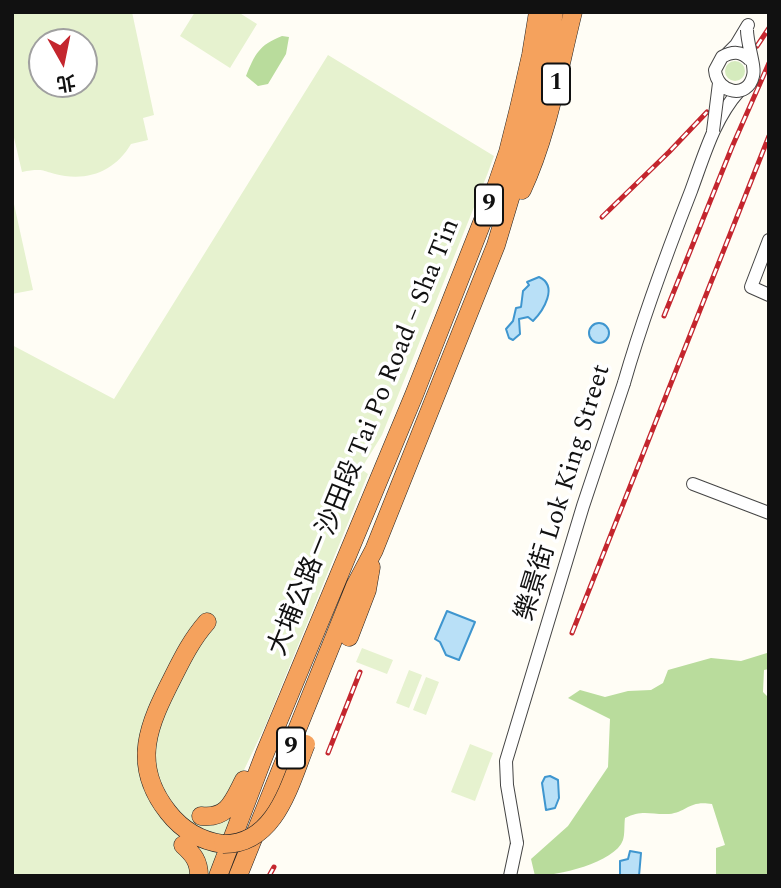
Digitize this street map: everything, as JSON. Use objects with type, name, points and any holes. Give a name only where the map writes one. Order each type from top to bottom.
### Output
[{"type":"highway","name":"大埔公路－沙田段 Tai Po Road – Sha Tin","points":[[218,876],[265,753],[414,395],[496,187],[519,108],[538,12]]},
{"type":"highway","name":"大埔公路－沙田段 Tai Po Road – Sha Tin","points":[[238,876],[355,586],[374,550],[496,245],[535,115],[554,12]]},
{"type":"highway","name":"1","points":[[496,245],[536,160],[573,12]]},
{"type":"highway","points":[[207,622],[192,640],[157,707],[150,726],[148,769],[163,806],[176,821],[193,834],[210,842],[235,844],[255,836],[266,827],[282,800],[367,590],[374,550]]},
{"type":"highway","points":[[201,816],[221,815],[229,809],[246,777],[265,753]]},
{"type":"highway","points":[[183,845],[194,855],[199,876]]},
{"type":"street","points":[[750,19],[747,36],[753,78],[745,88],[727,90],[719,83],[716,66],[736,45],[750,19]]},
{"type":"street","points":[[728,53],[740,53],[750,60]]},
{"type":"street","name":"樂景街 Lok King Street","points":[[713,131],[719,83]]},
{"type":"street","name":"樂景街 Lok King Street","points":[[510,876],[517,843],[506,761],[514,730],[654,284],[713,131],[739,90]]},
{"type":"street","points":[[769,240],[751,287],[769,295]]},
{"type":"street","points":[[693,484],[768,511]]},
{"type":"green space","points":[[12,12],[132,12],[154,115],[143,118],[148,140],[131,144],[119,160],[94,174],[75,177],[41,170],[22,172],[12,129]]},
{"type":"green space","points":[[195,12],[238,12],[257,24],[230,68],[180,36]]},
{"type":"green space","points":[[282,36],[289,37],[286,54],[268,84],[258,86],[246,76],[252,62],[263,47]]},
{"type":"green space","points":[[328,55],[494,156],[487,175],[382,435],[361,469],[368,474],[266,724],[233,793],[241,798],[210,876],[12,876],[12,345],[114,399]]},
{"type":"green space","points":[[731,61],[739,61],[745,71],[739,81],[731,81],[725,75],[725,67]]},
{"type":"green space","points":[[12,195],[33,290],[12,294]]},
{"type":"green space","points":[[362,648],[393,660],[387,674],[356,662]]},
{"type":"green space","points":[[767,653],[769,669],[764,670],[763,692],[769,698],[769,876],[716,876],[716,848],[725,845],[712,804],[704,803],[669,814],[631,815],[625,818],[623,840],[609,855],[570,871],[535,876],[531,859],[568,826],[608,767],[610,719],[568,698],[580,690],[605,697],[628,691],[651,690],[663,683],[668,670],[711,658],[741,661]]},
{"type":"green space","points":[[409,670],[422,675],[409,708],[396,703]]},
{"type":"green space","points":[[426,677],[439,682],[426,715],[413,710]]},
{"type":"green space","points":[[470,744],[493,753],[475,801],[451,792]]},
{"type":"water","points":[[539,277],[548,286],[547,299],[533,321],[528,317],[519,319],[520,334],[513,340],[509,338],[506,329],[513,321],[516,308],[521,307],[523,291],[529,285],[527,282]]},
{"type":"water","points":[[599,323],[606,326],[609,333],[606,340],[599,343],[592,340],[589,333],[592,326]]},
{"type":"water","points":[[447,611],[475,622],[459,660],[446,655],[440,642],[435,639]]},
{"type":"water","points":[[545,777],[558,780],[559,798],[555,808],[546,810],[542,783]]},
{"type":"water","points":[[630,851],[641,853],[639,876],[620,875],[620,861],[628,859]]},
{"type":"railway","points":[[757,46],[769,28]]},
{"type":"railway","points":[[664,316],[769,63]]},
{"type":"railway","points":[[602,217],[707,112]]},
{"type":"railway","points":[[572,633],[769,136]]},
{"type":"railway","points":[[328,753],[360,672]]},
{"type":"railway","points":[[269,876],[274,867]]}]
